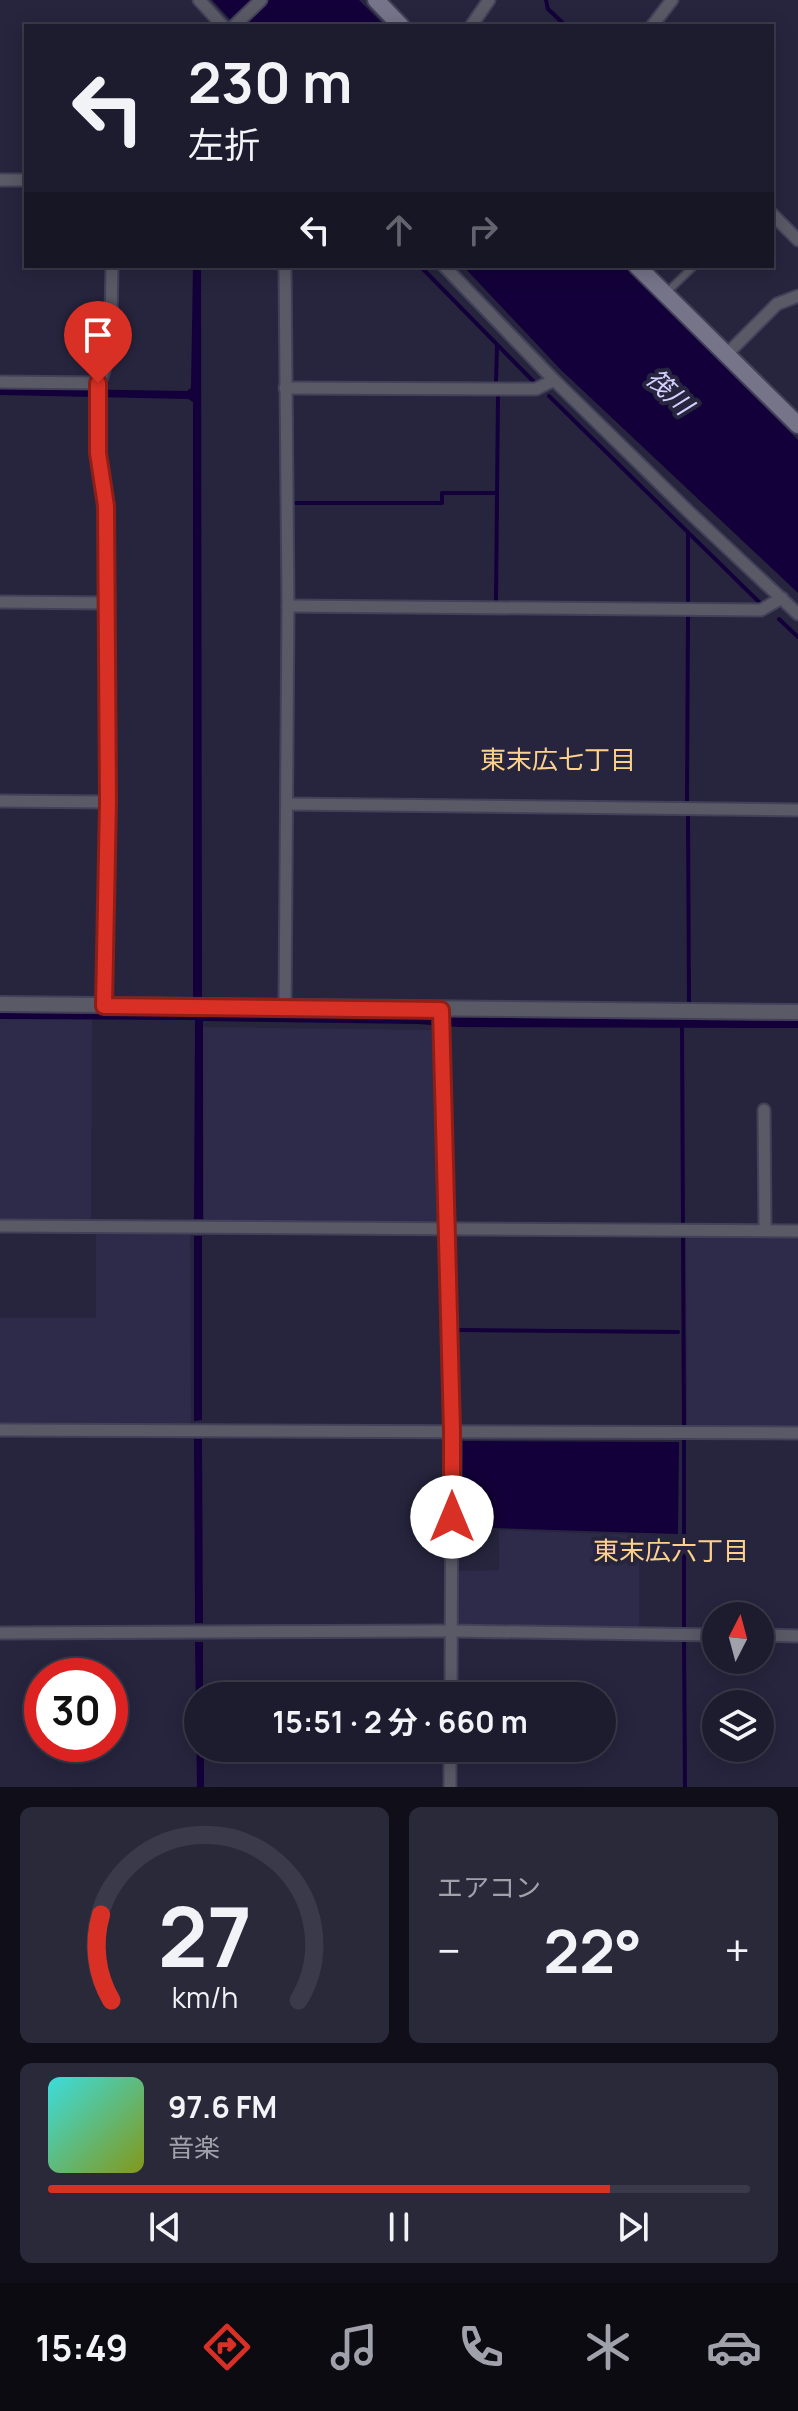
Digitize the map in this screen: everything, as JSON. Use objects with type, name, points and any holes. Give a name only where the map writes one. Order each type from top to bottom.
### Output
[{"type":"main road","points":[[376,0],[399,24]]},
{"type":"main road","points":[[639,268],[798,425]]},
{"type":"street","points":[[199,0],[221,24]]},
{"type":"street","points":[[236,24],[261,0]]},
{"type":"street","points":[[472,24],[489,0]]},
{"type":"street","points":[[654,24],[672,0]]},
{"type":"street","points":[[0,180],[24,180]]},
{"type":"street","points":[[774,216],[798,240]]},
{"type":"street","points":[[104,1006],[108,802],[107,603],[106,506],[98,453],[98,390],[104,371],[111,319],[112,268]]},
{"type":"street","points":[[285,268],[288,606],[285,1007]]},
{"type":"street","points":[[446,268],[554,380],[798,614]]},
{"type":"street","points":[[726,355],[777,304],[798,296]]},
{"type":"street","points":[[285,388],[536,389],[554,380]]},
{"type":"street","points":[[0,382],[98,390]]},
{"type":"street","points":[[288,606],[761,610],[782,598]]},
{"type":"street","points":[[0,602],[107,603]]},
{"type":"street","points":[[0,801],[108,802]]},
{"type":"street","points":[[287,804],[798,810]]},
{"type":"street","points":[[0,1004],[285,1007],[441,1018],[798,1012]]},
{"type":"street","points":[[441,1018],[452,1431],[451,1682]]},
{"type":"street","points":[[764,1110],[765,1230]]},
{"type":"street","points":[[0,1226],[798,1231]]},
{"type":"street","points":[[0,1430],[798,1433]]},
{"type":"street","points":[[0,1633],[451,1631],[702,1635]]},
{"type":"street","points":[[774,1635],[798,1636]]},
{"type":"street","points":[[450,1762],[450,1787]]},
{"type":"lane","points":[[665,294],[692,268]]},
{"type":"shaded area","points":[[0,1019],[92,1019],[91,1220],[0,1219]]},
{"type":"shaded area","points":[[203,1027],[432,1030],[440,1216],[436,1221],[204,1222]]},
{"type":"shaded area","points":[[96,1231],[190,1231],[191,1424],[0,1423],[0,1318],[96,1318]]},
{"type":"shaded area","points":[[686,1237],[798,1237],[798,1427],[687,1427]]},
{"type":"shaded area","points":[[499,1530],[639,1535],[639,1630],[462,1626],[459,1623],[457,1571],[499,1570]]},
{"type":"water","points":[[212,0],[359,0],[383,24],[234,24]]},
{"type":"water","points":[[193,268],[201,268],[202,999],[193,1000],[193,402],[188,399],[0,395],[0,388],[187,391],[191,388]]},
{"type":"water","name":"筏川","points":[[465,268],[626,268],[798,440],[798,593],[560,369]]},
{"type":"water","points":[[0,1013],[798,1021],[798,1028],[458,1027],[203,1021],[203,1219],[194,1219],[195,1020],[0,1019]]},
{"type":"water","points":[[194,1236],[202,1236],[202,1420],[194,1421]]},
{"type":"water","points":[[194,1439],[202,1439],[203,1623],[195,1623]]},
{"type":"water","points":[[463,1441],[679,1442],[678,1534],[462,1527]]},
{"type":"water","points":[[195,1642],[203,1642],[203,1682],[196,1682]]},
{"type":"water","points":[[197,1762],[204,1762],[204,1787],[197,1787]]},
{"type":"waterway","points":[[546,0],[548,9],[564,24]]},
{"type":"waterway","points":[[422,268],[533,381]]},
{"type":"waterway","points":[[496,382],[497,346]]},
{"type":"waterway","points":[[496,601],[498,395]]},
{"type":"waterway","points":[[549,396],[759,602]]},
{"type":"waterway","points":[[296,503],[442,503],[442,493],[497,493]]},
{"type":"waterway","points":[[688,533],[688,601]]},
{"type":"waterway","points":[[687,804],[688,615]]},
{"type":"waterway","points":[[779,619],[798,637]]},
{"type":"waterway","points":[[688,815],[689,1004]]},
{"type":"waterway","points":[[682,1025],[683,1225]]},
{"type":"waterway","points":[[683,1237],[684,1425]]},
{"type":"waterway","points":[[459,1330],[678,1332]]},
{"type":"waterway","points":[[684,1441],[684,1627]]},
{"type":"waterway","points":[[684,1641],[685,1787]]},
{"type":"district","name":"東末広七丁目","points":[[558,759]]},
{"type":"district","name":"東末広六丁目","points":[[671,1550]]},
{"type":"route","points":[[98,383],[98,453],[106,506],[108,802],[104,1006],[441,1010],[452,1517]]}]
